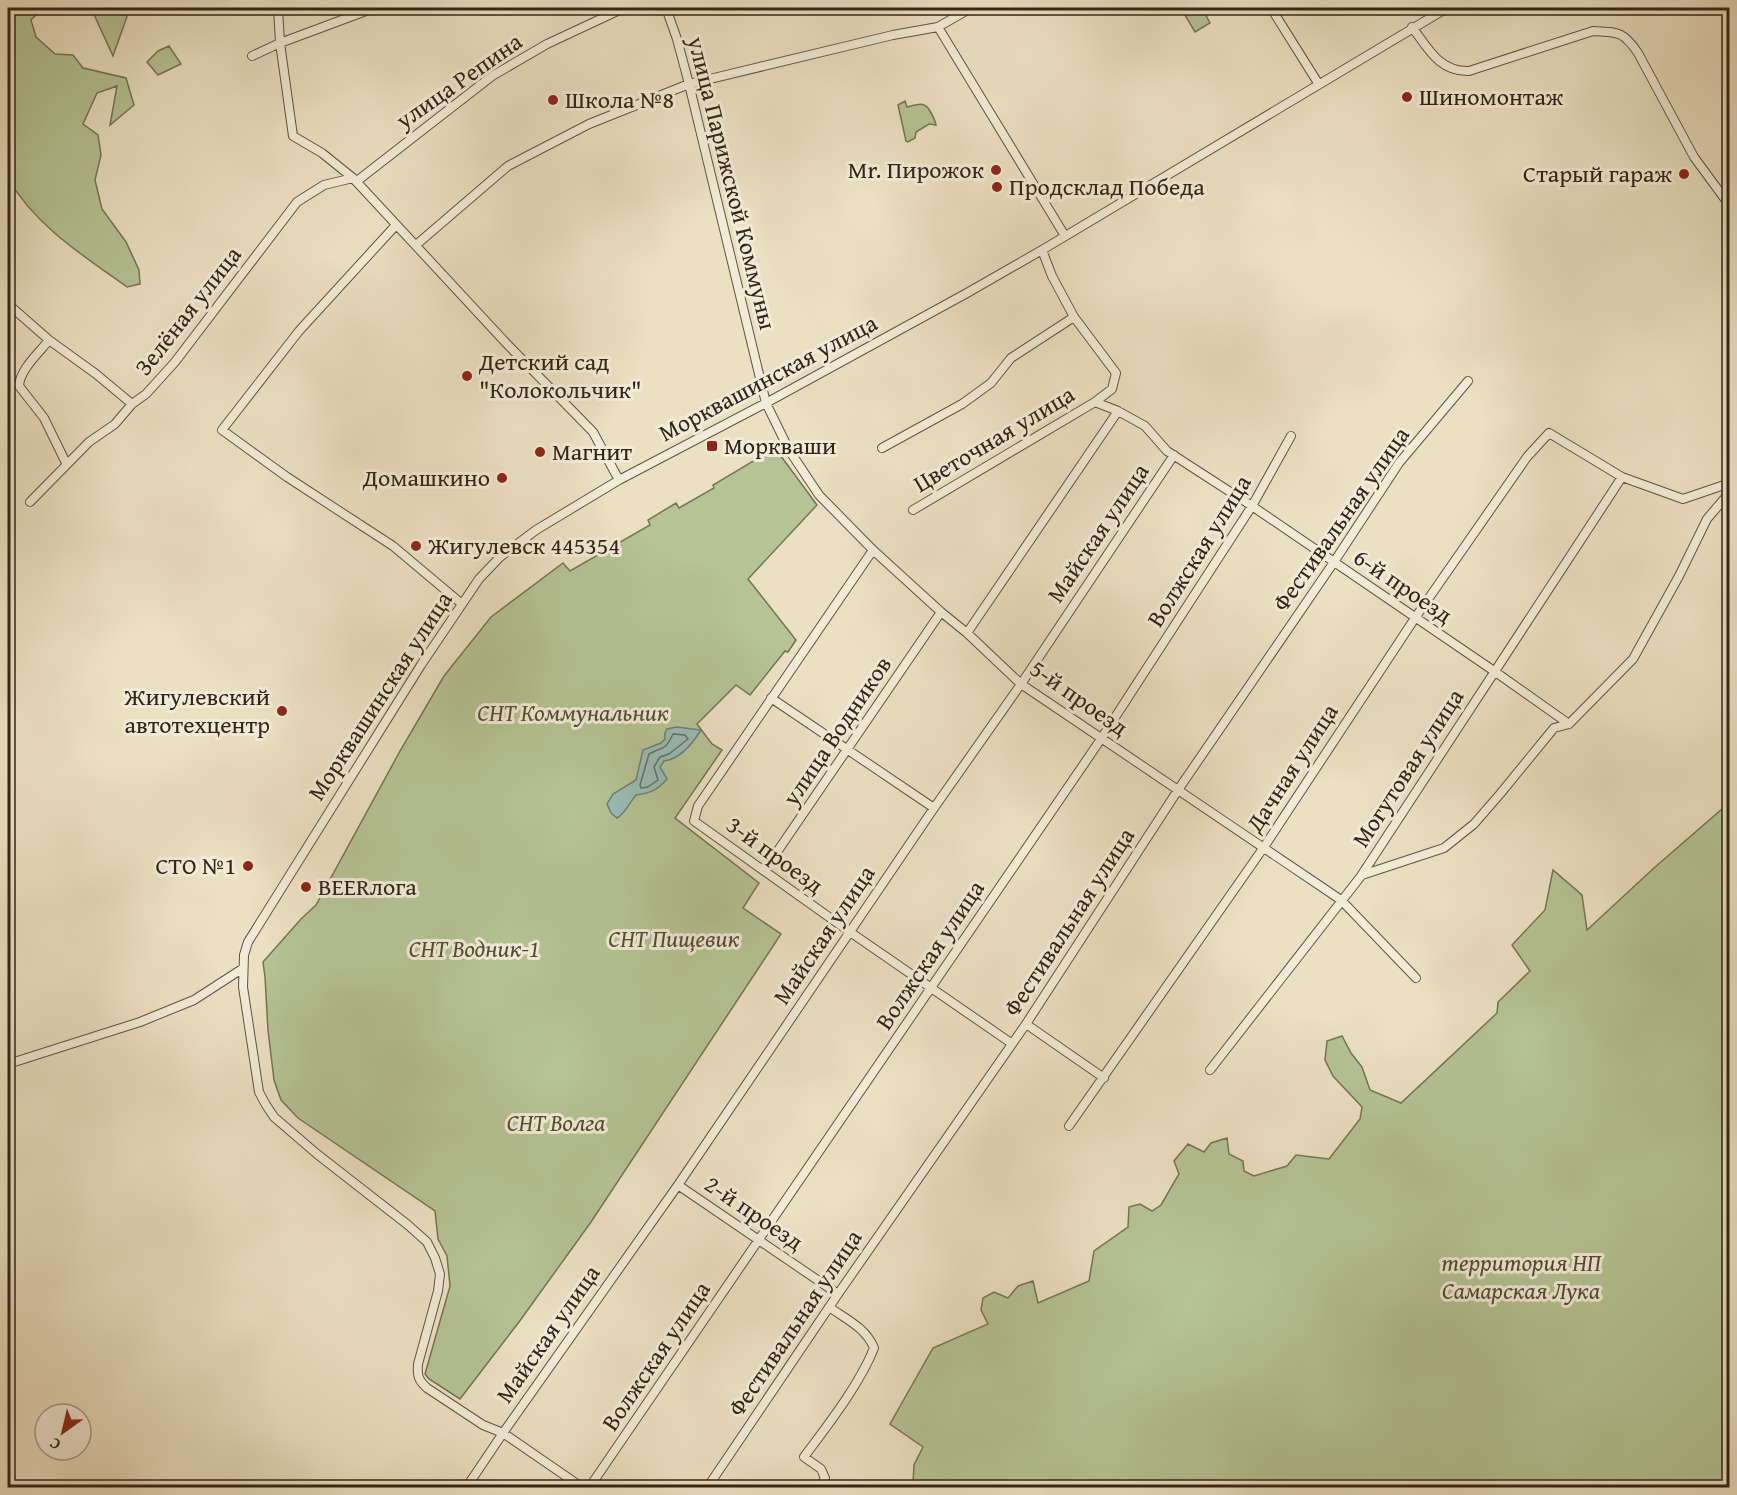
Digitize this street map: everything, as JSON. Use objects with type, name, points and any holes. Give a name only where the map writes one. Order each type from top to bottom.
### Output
[{"type":"street","points":[[278,8],[280,43],[293,136],[322,153],[355,179],[507,344],[593,432],[619,480]]},
{"type":"street","points":[[252,56],[280,43],[374,8]]},
{"type":"street","name":"улица Репина","points":[[355,179],[492,76],[547,44],[624,8]]},
{"type":"street","name":"улица Парижской Коммуны","points":[[666,8],[689,84],[766,403]]},
{"type":"street","points":[[416,245],[508,166],[589,124],[689,84],[893,35],[938,27],[971,8]]},
{"type":"street","points":[[1271,8],[1318,83]]},
{"type":"street","name":"Морквашинская улица","points":[[502,1433],[483,1425],[420,1382],[417,1376],[418,1364],[438,1291],[440,1274],[435,1258],[427,1242],[408,1224],[316,1154],[274,1117],[266,1106],[259,1092],[243,987],[242,969],[248,942],[421,665],[479,579],[500,557],[536,530],[619,480],[766,403],[1042,250],[1447,8]]},
{"type":"street","points":[[938,27],[1065,236]]},
{"type":"street","points":[[1412,27],[1440,62],[1458,71],[1469,71],[1593,31],[1621,34],[1629,39],[1638,53],[1694,157],[1730,206]]},
{"type":"street","name":"Зелёная улица","points":[[30,502],[89,442],[115,424],[175,362],[297,202],[324,185],[355,179]]},
{"type":"street","points":[[396,225],[299,331],[222,430],[287,477],[393,546],[462,604]]},
{"type":"street","points":[[1042,250],[1052,276],[1074,318],[1116,373],[1112,389],[1095,402]]},
{"type":"street","points":[[8,304],[49,340],[132,404]]},
{"type":"street","points":[[882,448],[962,404],[991,383],[1011,358],[1074,318]]},
{"type":"street","points":[[49,340],[25,370],[19,386],[44,418],[66,464]]},
{"type":"street","name":"Фестивальная улица","points":[[707,1488],[829,1307],[1026,1024],[1178,790],[1399,463],[1468,381]]},
{"type":"street","name":"6-й проезд","points":[[1095,402],[1118,411],[1145,426],[1167,451],[1252,506],[1569,724]]},
{"type":"street","name":"Цветочная улица","points":[[913,510],[1095,402]]},
{"type":"street","name":"5-й проезд","points":[[766,403],[789,450],[819,495],[873,550],[1021,684],[1341,900],[1416,978]]},
{"type":"street","points":[[967,633],[1118,411]]},
{"type":"street","name":"Дачная улица","points":[[1069,1126],[1264,847],[1415,618],[1527,457],[1549,433],[1622,477]]},
{"type":"street","name":"Волжская улица","points":[[590,1488],[1101,739],[1252,506],[1291,436]]},
{"type":"street","name":"Майская улица","points":[[466,1488],[502,1433],[678,1185],[934,807],[1021,684],[1173,455]]},
{"type":"street","points":[[1622,477],[1683,499],[1730,483]]},
{"type":"street","name":"Могутовая улица","points":[[1210,1070],[1361,876],[1622,477]]},
{"type":"street","points":[[1361,876],[1444,848],[1473,824],[1554,728],[1569,724],[1633,659],[1707,519],[1730,492]]},
{"type":"street","points":[[873,550],[771,698],[934,807]]},
{"type":"street","name":"улица Водников","points":[[764,872],[941,612]]},
{"type":"street","name":"3-й проезд","points":[[771,698],[698,806],[694,821],[1011,1043]]},
{"type":"street","points":[[8,1064],[140,1022],[194,1000],[242,969]]},
{"type":"street","points":[[1026,1024],[1104,1078]]},
{"type":"street","name":"2-й проезд","points":[[678,1185],[838,1294]]},
{"type":"street","points":[[819,1488],[825,1478],[820,1469],[804,1457],[847,1396],[870,1359],[874,1348],[870,1338],[861,1329],[829,1307]]},
{"type":"street","points":[[502,1433],[583,1488]]},
{"type":"green space","points":[[8,8],[43,8],[31,20],[36,37],[55,54],[73,55],[83,68],[126,78],[134,105],[110,125],[117,86],[97,93],[83,124],[98,135],[101,155],[95,180],[102,209],[126,242],[139,270],[140,284],[127,287],[78,252],[32,211],[8,178]]},
{"type":"green space","points":[[91,8],[130,8],[113,56]]},
{"type":"green space","points":[[1202,8],[1210,23],[1195,32],[1182,10]]},
{"type":"green space","points":[[169,46],[181,64],[158,75],[147,62],[158,51]]},
{"type":"green space","points":[[905,101],[907,107],[925,105],[936,125],[929,124],[916,132],[915,138],[908,142],[898,105]]},
{"type":"green space","points":[[775,448],[817,505],[748,579],[796,640],[750,695],[736,685],[697,724],[712,744],[722,750],[675,818],[759,883],[743,908],[781,934],[591,1222],[460,1399],[425,1374],[450,1286],[447,1256],[438,1239],[435,1211],[298,1118],[281,1100],[274,1080],[263,962],[316,905],[400,751],[444,676],[491,617],[563,563],[570,571],[650,525],[648,520],[676,503],[679,508]]},
{"type":"green space","name":"территория НП Самарская Лука","points":[[1729,803],[1729,1487],[911,1487],[914,1465],[923,1447],[890,1424],[933,1348],[988,1324],[981,1310],[983,1298],[994,1292],[1008,1298],[1018,1286],[1033,1281],[1038,1303],[1089,1281],[1094,1251],[1128,1227],[1129,1207],[1140,1204],[1152,1211],[1161,1205],[1179,1174],[1174,1161],[1188,1144],[1204,1152],[1211,1143],[1227,1138],[1229,1154],[1243,1161],[1244,1171],[1254,1176],[1287,1166],[1296,1155],[1329,1159],[1360,1119],[1362,1107],[1333,1076],[1325,1060],[1327,1041],[1342,1036],[1362,1067],[1370,1090],[1401,1103],[1497,1013],[1498,1002],[1530,971],[1512,945],[1545,910],[1553,870],[1582,895],[1587,930]]},
{"type":"water","points":[[677,727],[701,730],[681,754],[664,761],[660,767],[667,779],[664,783],[653,790],[636,795],[617,818],[611,813],[607,804],[613,794],[636,780],[643,750],[661,743],[665,739],[667,729]]},
{"type":"place","name":"Шиномонтаж","points":[[1407,97]]},
{"type":"place","name":"Школа №8","points":[[553,100]]},
{"type":"place","name":"Mr. Пирожок","points":[[996,170]]},
{"type":"place","name":"Старый гараж","points":[[1684,174]]},
{"type":"place","name":"Продсклад Победа","points":[[997,187]]},
{"type":"place","name":"Детский сад \"Колокольчик\"","points":[[467,376]]},
{"type":"place","name":"Моркваши","points":[[712,446]]},
{"type":"place","name":"Магнит","points":[[540,452]]},
{"type":"place","name":"Домашкино","points":[[502,478]]},
{"type":"place","name":"Жигулевск 445354","points":[[416,546]]},
{"type":"place","name":"Жигулевский автотехцентр","points":[[282,711]]},
{"type":"place","name":"СТО №1","points":[[248,866]]},
{"type":"place","name":"BEERлога","points":[[306,887]]},
{"type":"park label","name":"СНТ Коммунальник","points":[[573,713]]},
{"type":"park label","name":"СНТ Пищевик","points":[[674,939]]},
{"type":"park label","name":"СНТ Водник-1","points":[[474,949]]},
{"type":"park label","name":"СНТ Волга","points":[[556,1123]]}]
